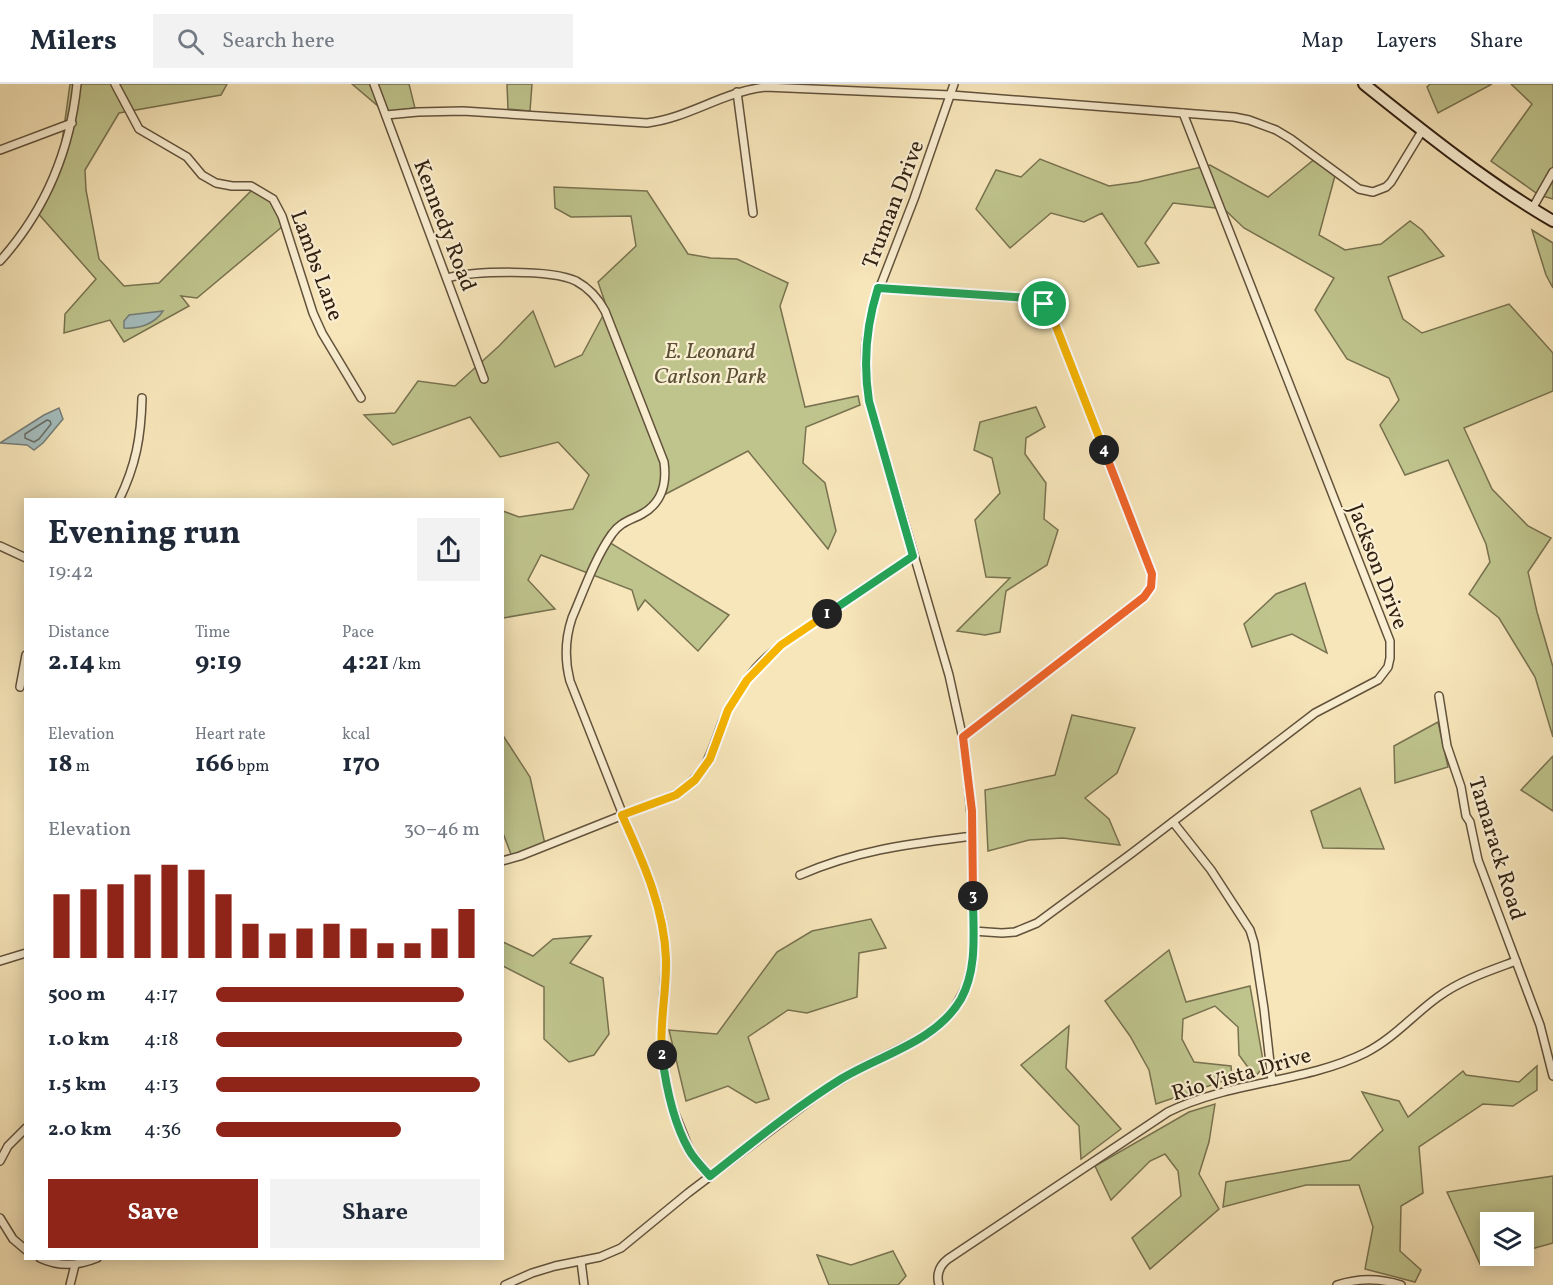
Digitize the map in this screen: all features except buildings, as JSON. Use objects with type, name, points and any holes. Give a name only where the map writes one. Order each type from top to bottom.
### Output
[{"type":"main road","points":[[1364,84],[1422,131],[1532,209],[1553,221]]},
{"type":"street","points":[[0,261],[29,224],[44,199],[59,166],[72,123],[77,84]]},
{"type":"street","name":"Lambs Lane","points":[[115,84],[139,129],[187,157],[202,175],[216,183],[251,186],[273,199],[282,216],[313,313],[322,333],[361,398]]},
{"type":"street","name":"Kennedy Road","points":[[374,84],[484,378]]},
{"type":"street","name":"Truman Drive","points":[[505,1285],[532,1273],[600,1257],[621,1248],[710,1176],[842,1079],[923,1037],[945,1020],[958,1003],[967,985],[973,958],[974,836],[970,779],[949,675],[869,401],[866,342],[878,288],[914,199],[954,84]]},
{"type":"street","points":[[386,115],[463,111],[647,123],[676,118],[737,92],[757,88],[951,95],[1183,113],[1234,117],[1270,128],[1291,139],[1353,186],[1365,191],[1380,190],[1391,182],[1422,131]]},
{"type":"street","points":[[737,92],[753,213]]},
{"type":"street","name":"Jackson Drive","points":[[973,931],[1015,932],[1037,923],[1315,713],[1377,680],[1388,666],[1390,641],[1183,113]]},
{"type":"street","points":[[0,150],[72,123]]},
{"type":"street","points":[[1532,209],[1553,172]]},
{"type":"street","points":[[447,278],[483,272],[557,276],[576,281],[593,293],[605,310],[664,462],[665,480],[660,496],[649,510],[623,522],[610,535],[572,618],[566,642],[566,662],[570,681],[652,885],[662,922],[666,959],[661,1033],[667,1087],[676,1120],[690,1151],[710,1176]]},
{"type":"street","points":[[878,288],[1031,298],[1044,304],[1052,316],[1152,574],[1151,587],[1144,597],[963,737]]},
{"type":"street","points":[[120,498],[128,481],[139,445],[142,398]]},
{"type":"street","points":[[0,546],[24,557]]},
{"type":"street","points":[[504,860],[676,795],[695,780],[710,759],[722,725],[736,696],[768,655],[913,556]]},
{"type":"street","points":[[20,687],[24,666]]},
{"type":"street","name":"Tamarack Road","points":[[1439,696],[1447,746],[1461,787],[1478,860],[1540,1025],[1553,1076]]},
{"type":"street","points":[[1173,822],[1211,870],[1250,930],[1264,1009],[1272,1081]]},
{"type":"street","points":[[800,875],[868,851],[974,836]]},
{"type":"street","points":[[0,961],[24,954]]},
{"type":"street","name":"Rio Vista Drive","points":[[939,1285],[940,1267],[948,1259],[1168,1112],[1194,1101],[1338,1064],[1366,1053],[1396,1033],[1443,993],[1474,977],[1516,961]]},
{"type":"street","points":[[0,1161],[8,1146],[24,1130]]},
{"type":"street","points":[[0,1218],[13,1239],[24,1248]]},
{"type":"street","points":[[45,1260],[75,1265],[91,1260]]},
{"type":"street","points":[[580,1261],[584,1285]]},
{"type":"street","points":[[70,1285],[75,1265]]},
{"type":"street","points":[[1337,1285],[1372,1279],[1401,1285]]},
{"type":"green space","points":[[70,84],[227,84],[221,95],[119,113],[85,170],[86,190],[99,259],[124,286],[159,283],[255,187],[275,200],[283,226],[197,298],[181,296],[189,306],[124,342],[110,320],[64,333],[65,314],[96,279],[36,211],[61,149]]},
{"type":"green space","points":[[352,84],[409,84],[415,108],[385,112]]},
{"type":"green space","points":[[507,84],[532,84],[530,111],[508,109]]},
{"type":"green space","points":[[1430,84],[1492,84],[1438,113],[1427,87]]},
{"type":"green space","points":[[1511,84],[1553,84],[1553,199],[1539,195],[1491,161],[1532,104]]},
{"type":"green space","points":[[1316,158],[1336,172],[1319,235],[1345,250],[1381,244],[1410,221],[1422,230],[1444,256],[1388,277],[1403,319],[1422,333],[1509,304],[1553,353],[1553,391],[1464,428],[1492,489],[1528,526],[1551,538],[1528,572],[1553,667],[1553,737],[1535,677],[1499,618],[1469,594],[1490,562],[1486,544],[1448,460],[1405,475],[1380,425],[1399,400],[1389,378],[1347,359],[1315,310],[1334,278],[1244,228],[1224,209],[1173,203],[1145,243],[1159,263],[1138,267],[1102,213],[1084,222],[1051,213],[1010,248],[976,209],[996,170],[1021,177],[1040,159],[1109,186],[1138,182],[1210,165],[1268,197]]},
{"type":"green space","name":"E. Leonard Carlson Park","points":[[554,187],[647,191],[688,254],[737,259],[788,283],[780,306],[805,407],[858,396],[860,405],[806,427],[803,463],[825,483],[836,531],[828,549],[748,451],[662,496],[607,541],[729,615],[698,651],[645,600],[638,610],[632,590],[541,555],[528,580],[555,609],[504,618],[504,511],[519,517],[573,509],[589,475],[558,442],[500,457],[470,417],[393,445],[364,415],[395,413],[418,381],[455,386],[533,311],[555,367],[582,355],[607,308],[598,282],[636,246],[631,216],[571,217],[555,208]]},
{"type":"green space","points":[[1532,230],[1553,243],[1553,288],[1546,275]]},
{"type":"green space","points":[[1036,407],[1045,427],[1026,438],[1025,454],[1046,483],[1044,519],[1058,530],[1047,565],[1006,591],[1000,632],[985,635],[957,631],[1010,578],[986,577],[975,520],[1000,493],[992,458],[974,450],[980,422]]},
{"type":"green space","points":[[1305,583],[1327,653],[1292,634],[1252,647],[1244,624],[1276,594]]},
{"type":"green space","points":[[1072,715],[1135,728],[1117,773],[1085,798],[1109,819],[1120,845],[1063,838],[1029,840],[988,851],[985,790],[1055,775]]},
{"type":"green space","points":[[1438,722],[1448,767],[1395,783],[1394,746]]},
{"type":"green space","points":[[504,737],[530,777],[545,844],[512,857],[504,836]]},
{"type":"green space","points":[[1553,756],[1553,811],[1521,790]]},
{"type":"green space","points":[[1360,788],[1384,849],[1323,848],[1311,811]]},
{"type":"green space","points":[[871,919],[886,948],[859,953],[857,997],[807,1013],[788,1010],[748,1037],[769,1099],[756,1103],[728,1086],[686,1101],[669,1030],[717,1034],[777,952],[812,931]]},
{"type":"green space","points":[[591,936],[570,963],[603,978],[609,1034],[594,1055],[569,1062],[544,1039],[544,987],[504,967],[504,942],[533,956],[553,939]]},
{"type":"green space","points":[[1169,950],[1186,1002],[1250,986],[1264,1066],[1255,1077],[1239,1055],[1238,1027],[1215,1006],[1183,1019],[1182,1039],[1194,1062],[1231,1066],[1232,1078],[1156,1104],[1149,1070],[1130,1036],[1105,1001]]},
{"type":"green space","points":[[1069,1026],[1066,1068],[1121,1129],[1081,1159],[1079,1126],[1021,1065]]},
{"type":"green space","points":[[1537,1066],[1537,1090],[1513,1106],[1483,1104],[1419,1147],[1423,1193],[1401,1206],[1400,1251],[1421,1270],[1415,1282],[1365,1269],[1373,1227],[1359,1185],[1306,1185],[1223,1207],[1226,1182],[1350,1160],[1383,1130],[1362,1092],[1399,1101],[1408,1117],[1463,1071],[1466,1075],[1519,1082]]},
{"type":"green space","points":[[1215,1104],[1209,1142],[1199,1174],[1219,1209],[1150,1269],[1132,1238],[1181,1196],[1178,1171],[1165,1154],[1150,1161],[1111,1200],[1095,1166],[1189,1112]]},
{"type":"green space","points":[[1553,1176],[1553,1243],[1534,1248],[1534,1212],[1480,1212],[1480,1264],[1447,1192]]},
{"type":"green space","points":[[893,1251],[906,1276],[898,1285],[829,1285],[817,1255],[851,1265]]},
{"type":"water","points":[[163,311],[160,316],[146,325],[124,328],[124,321],[129,315]]},
{"type":"water","points":[[59,408],[63,419],[34,450],[27,445],[0,443],[44,415]]},
{"type":"route","points":[[878,288],[1031,298],[1044,304],[1052,316],[1152,574],[1151,587],[1144,597],[963,737],[970,779],[974,836],[973,958],[967,985],[954,1009],[945,1020],[923,1037],[864,1066],[820,1093],[710,1176],[690,1151],[680,1131],[667,1087],[661,1033],[666,959],[662,922],[645,865],[622,815],[676,795],[695,780],[710,759],[728,710],[736,696],[768,655],[913,556],[869,401],[865,364],[866,342],[878,288]]}]
